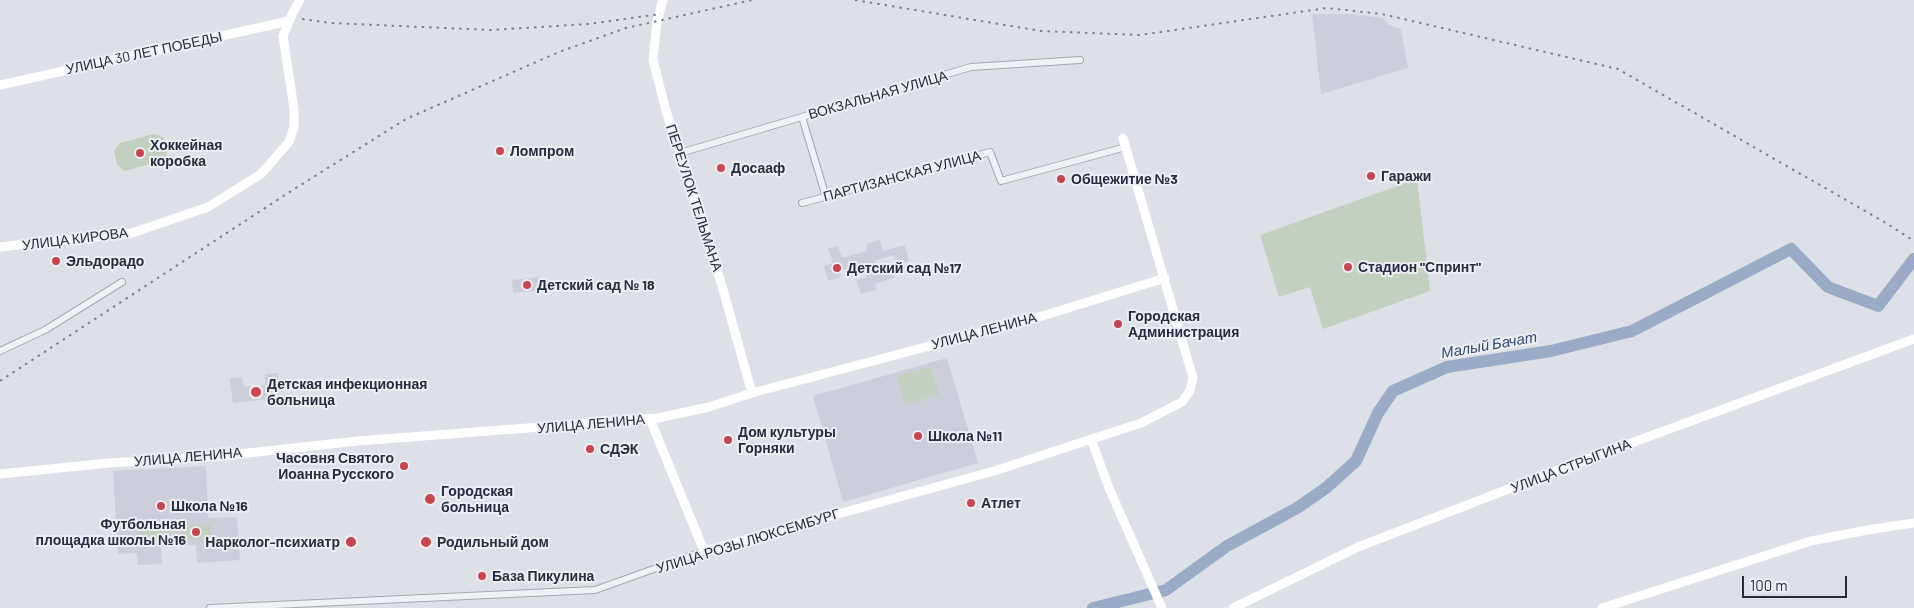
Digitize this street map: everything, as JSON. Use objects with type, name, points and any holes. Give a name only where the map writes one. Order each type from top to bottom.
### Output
[{"type":"street","name":"УЛИЦА КИРОВА","points":[[0,247],[132,233],[208,208],[261,174],[289,142],[294,127],[294,109],[283,36],[300,0]]},
{"type":"street","name":"ПЕРЕУЛОК ТЕЛЬМАНА","points":[[663,0],[657,21],[653,60],[666,111],[722,286],[752,393]]},
{"type":"street","name":"УЛИЦА 30 ЛЕТ ПОБЕДЫ","points":[[0,85],[291,17]]},
{"type":"street","name":"ВОКЗАЛЬНАЯ УЛИЦА","points":[[680,153],[971,67],[1080,60]]},
{"type":"street","points":[[802,117],[826,197]]},
{"type":"street","points":[[1123,138],[1165,278]]},
{"type":"street","name":"ПАРТИЗАНСКАЯ УЛИЦА","points":[[802,203],[990,152],[1001,182],[1126,147]]},
{"type":"street","name":"УЛИЦА ЛЕНИНА","points":[[0,474],[358,441],[650,419],[709,407],[752,393],[1038,317],[1165,278]]},
{"type":"street","name":"УЛИЦА РОЗЫ ЛЮКСЕМБУРГ","points":[[210,608],[595,590],[704,551],[994,471],[1141,423],[1182,402],[1190,391],[1192,378],[1165,278]]},
{"type":"street","points":[[0,351],[45,330],[122,282]]},
{"type":"street","name":"УЛИЦА СТРЫГИНА","points":[[1233,608],[1358,547],[1558,470],[1914,339]]},
{"type":"street","points":[[650,419],[704,551]]},
{"type":"street","points":[[1091,439],[1109,488],[1162,608]]},
{"type":"street","points":[[1602,608],[1811,542],[1867,530],[1914,523]]},
{"type":"shaded area","points":[[1312,14],[1351,14],[1383,18],[1389,25],[1401,29],[1408,68],[1321,94]]},
{"type":"shaded area","name":"Детский сад №17","points":[[880,240],[883,251],[905,245],[909,261],[896,265],[894,255],[875,261],[878,270],[890,266],[894,278],[875,284],[876,290],[861,294],[856,280],[866,277],[863,264],[839,271],[841,277],[828,281],[824,266],[833,263],[828,248],[838,246],[842,258],[867,251],[866,244]]},
{"type":"shaded area","name":"Детский сад № 18","points":[[540,277],[541,290],[513,293],[512,280]]},
{"type":"shaded area","points":[[947,358],[978,463],[843,502],[813,396]]},
{"type":"shaded area","name":"Детская инфекционная больница","points":[[278,373],[280,398],[233,403],[230,378],[242,377],[244,387],[265,385],[265,374]]},
{"type":"shaded area","name":"Школа №16","points":[[206,466],[208,518],[237,517],[240,560],[197,563],[196,545],[161,547],[162,564],[138,565],[137,553],[118,554],[113,471]]},
{"type":"green space","name":"Хоккейная коробка","points":[[153,134],[163,137],[167,154],[161,161],[125,171],[117,165],[114,151],[120,143]]},
{"type":"green space","name":"Стадион \"Спринт\"","points":[[1417,179],[1430,291],[1323,329],[1310,287],[1279,297],[1260,235]]},
{"type":"green space","points":[[931,367],[939,395],[905,404],[897,376]]},
{"type":"green space","name":"Футбольная площадка школы №16","points":[[210,524],[211,538],[182,540],[181,526]]},
{"type":"green space","points":[[171,527],[172,544],[140,546],[139,529]]},
{"type":"waterway","name":"Малый Бачат","points":[[1093,608],[1166,590],[1227,546],[1297,508],[1326,488],[1356,461],[1378,413],[1393,391],[1447,367],[1551,351],[1632,331],[1791,249],[1828,287],[1878,306],[1914,259]]},
{"type":"railway","points":[[0,381],[288,193],[406,119],[559,52],[626,28],[752,0]]},
{"type":"railway","points":[[855,0],[1041,31],[1140,35],[1327,8],[1382,14],[1618,69],[1914,241]]},
{"type":"railway","points":[[302,19],[331,23],[491,30],[588,24],[661,14]]},
{"type":"place","name":"Ломпром","points":[[500,151]]},
{"type":"place","name":"Хоккейная коробка","points":[[140,153]]},
{"type":"place","name":"Досааф","points":[[721,168]]},
{"type":"place","name":"Гаражи","points":[[1371,176]]},
{"type":"place","name":"Общежитие №3","points":[[1061,179]]},
{"type":"place","name":"Эльдорадо","points":[[56,261]]},
{"type":"place","name":"Стадион \"Спринт\"","points":[[1348,267]]},
{"type":"place","name":"Детский сад №17","points":[[837,268]]},
{"type":"place","name":"Детский сад № 18","points":[[527,285]]},
{"type":"place","name":"Городская Администрация","points":[[1118,324]]},
{"type":"place","name":"Детская инфекционная больница","points":[[256,392]]},
{"type":"place","name":"Школа №11","points":[[918,436]]},
{"type":"place","name":"Дом культуры Горняки","points":[[728,440]]},
{"type":"place","name":"СДЭК","points":[[590,449]]},
{"type":"place","name":"Часовня Святого Иоанна Русского","points":[[404,466]]},
{"type":"place","name":"Городская больница","points":[[430,499]]},
{"type":"place","name":"Атлет","points":[[971,503]]},
{"type":"place","name":"Школа №16","points":[[161,506]]},
{"type":"place","name":"Футбольная площадка школы №16","points":[[196,532]]},
{"type":"place","name":"Нарколог-психиатр","points":[[351,542]]},
{"type":"place","name":"Родильный дом","points":[[426,542]]},
{"type":"place","name":"База Пикулина","points":[[482,576]]}]
